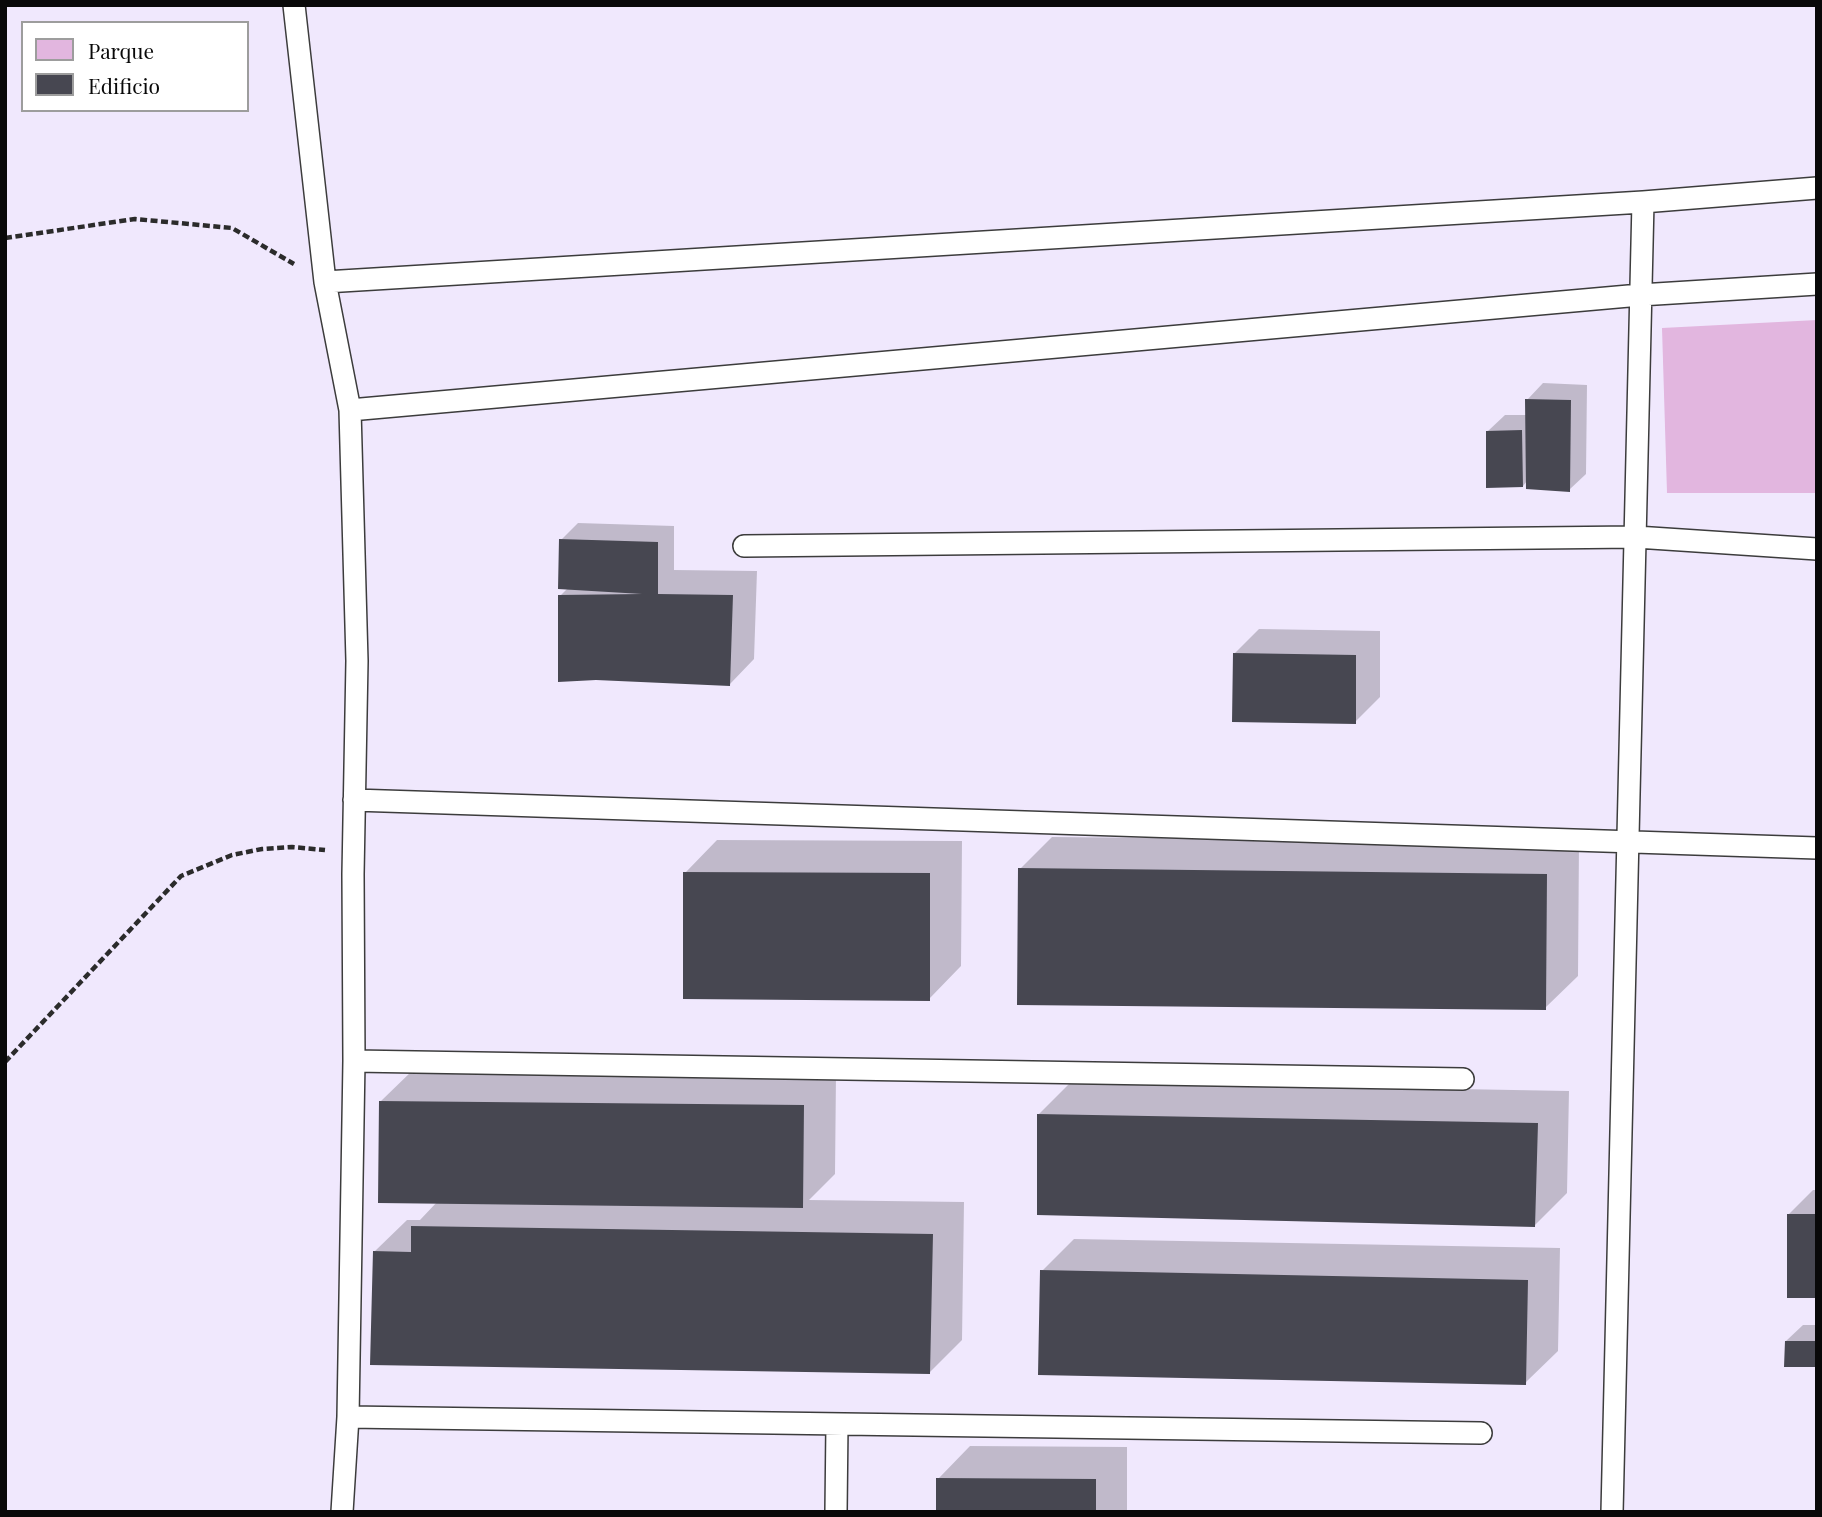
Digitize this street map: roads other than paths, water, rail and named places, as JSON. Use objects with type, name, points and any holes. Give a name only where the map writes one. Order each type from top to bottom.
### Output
[{"type":"lane","points":[[295,5],[325,282],[350,411],[357,661],[348,1417],[342,1512]]},
{"type":"lane","points":[[325,282],[1643,202],[1817,188]]},
{"type":"lane","points":[[1612,1512],[1643,202]]},
{"type":"lane","points":[[350,411],[1640,295],[1817,284]]},
{"type":"lane","points":[[744,546],[1636,537],[1817,548]]},
{"type":"lane","points":[[354,800],[1817,848]]},
{"type":"lane","points":[[354,1061],[1463,1079]]},
{"type":"lane","points":[[348,1417],[1481,1433]]},
{"type":"lane","points":[[836,1512],[837,1424]]}]
